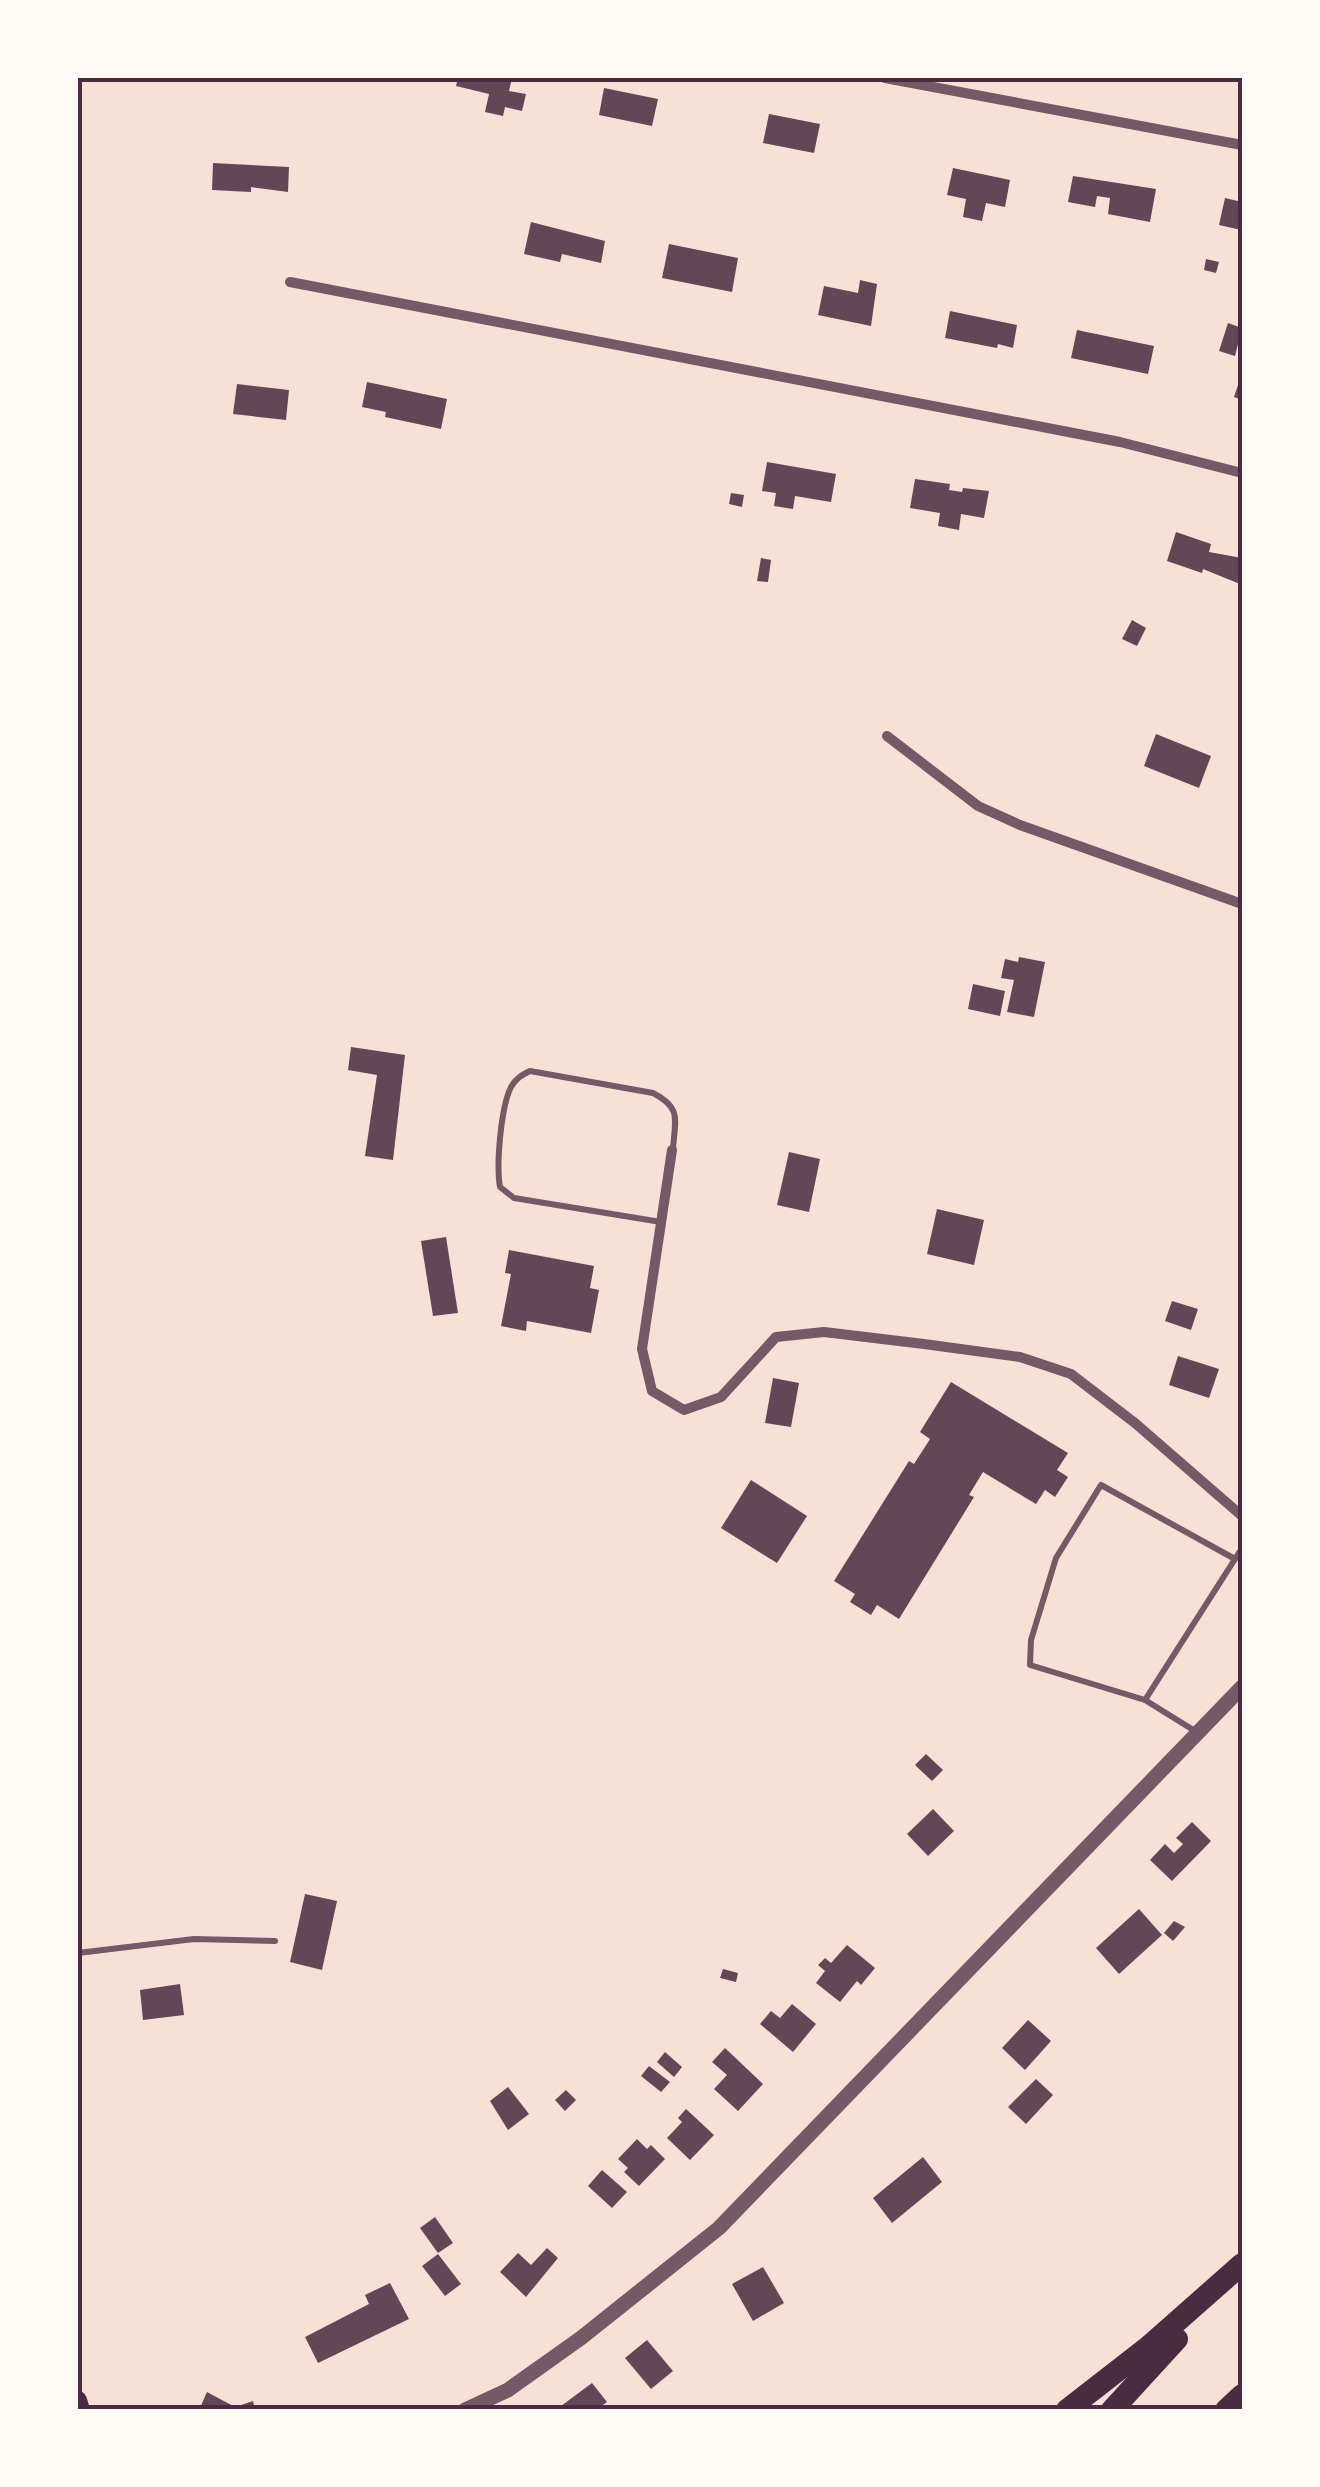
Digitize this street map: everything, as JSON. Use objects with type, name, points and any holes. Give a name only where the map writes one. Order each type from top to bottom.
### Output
[{"type":"highway","points":[[1068,2410],[1148,2347],[1242,2264]]},
{"type":"highway","points":[[1112,2410],[1242,2272]]},
{"type":"highway","points":[[1226,2410],[1242,2395]]},
{"type":"main road","points":[[78,2400],[81,2410]]},
{"type":"street","points":[[885,78],[1242,145]]},
{"type":"street","points":[[290,282],[1120,442],[1242,473]]},
{"type":"street","points":[[887,736],[931,772],[992,812],[1242,904]]},
{"type":"street","points":[[672,1150],[642,1349],[652,1392],[684,1410],[721,1398],[776,1336],[824,1332],[1020,1357],[1071,1374],[1135,1422],[1242,1516]]},
{"type":"street","points":[[465,2410],[508,2390],[719,2228],[1242,1686]]},
{"type":"lane","points":[[661,1222],[514,1198],[500,1186],[497,1170],[509,1090],[518,1077],[530,1071],[653,1093],[670,1102],[676,1114],[672,1150]]},
{"type":"lane","points":[[1198,1734],[1145,1700],[1030,1665],[1032,1640],[1056,1558],[1101,1485],[1235,1559]]},
{"type":"lane","points":[[1145,1700],[1242,1548]]},
{"type":"lane","points":[[78,1953],[194,1940],[275,1942]]},
{"type":"building","points":[[458,78],[512,78],[509,91],[526,94],[522,111],[505,107],[503,116],[485,112],[489,94],[456,86]]},
{"type":"building","points":[[604,88],[658,99],[652,126],[599,115]]},
{"type":"building","points":[[769,114],[820,124],[814,153],[763,143]]},
{"type":"building","points":[[213,163],[289,167],[288,192],[251,187],[251,192],[212,190]]},
{"type":"building","points":[[953,168],[1010,180],[1005,207],[986,203],[982,221],[963,217],[966,199],[947,195]]},
{"type":"building","points":[[1073,176],[1156,189],[1150,222],[1108,214],[1110,198],[1097,196],[1095,207],[1068,202]]},
{"type":"building","points":[[1225,198],[1242,202],[1241,230],[1219,225]]},
{"type":"building","points":[[531,222],[605,241],[601,263],[562,254],[560,262],[524,254]]},
{"type":"building","points":[[669,244],[738,258],[732,292],[662,278]]},
{"type":"building","points":[[1206,259],[1219,262],[1216,273],[1204,270]]},
{"type":"building","points":[[860,280],[877,284],[871,326],[818,315],[824,286],[858,293]]},
{"type":"building","points":[[950,311],[1017,325],[1013,348],[945,338]]},
{"type":"building","points":[[1228,323],[1242,328],[1235,356],[1219,351]]},
{"type":"building","points":[[1077,330],[1154,346],[1148,374],[1071,358]]},
{"type":"building","points":[[1242,373],[1242,400],[1234,397]]},
{"type":"building","points":[[367,382],[447,399],[441,429],[385,417],[386,412],[362,407]]},
{"type":"building","points":[[237,384],[289,390],[286,420],[233,414]]},
{"type":"building","points":[[767,462],[836,474],[831,502],[795,496],[793,509],[774,506],[776,493],[762,491]]},
{"type":"building","points":[[915,479],[950,484],[949,490],[989,491],[984,518],[961,514],[959,530],[938,526],[940,513],[910,508]]},
{"type":"building","points":[[731,493],[744,495],[742,507],[729,504]]},
{"type":"building","points":[[1176,532],[1211,544],[1209,552],[1242,558],[1240,584],[1203,569],[1202,573],[1167,561]]},
{"type":"building","points":[[761,558],[771,560],[768,582],[757,581]]},
{"type":"building","points":[[1132,620],[1146,628],[1137,646],[1122,639]]},
{"type":"building","points":[[1156,734],[1211,756],[1199,788],[1144,766]]},
{"type":"building","points":[[1019,957],[1045,962],[1034,1017],[1007,1012],[1014,980],[1001,978],[1005,959],[1018,962]]},
{"type":"building","points":[[973,984],[1005,991],[1000,1016],[968,1009]]},
{"type":"building","points":[[351,1047],[405,1055],[393,1160],[365,1156],[377,1075],[348,1070]]},
{"type":"building","points":[[789,1152],[820,1159],[809,1212],[777,1205]]},
{"type":"building","points":[[937,1209],[984,1220],[974,1265],[927,1254]]},
{"type":"building","points":[[446,1237],[458,1313],[433,1316],[421,1241]]},
{"type":"building","points":[[509,1250],[594,1266],[590,1288],[599,1290],[591,1333],[527,1321],[526,1331],[501,1326],[511,1274],[505,1273]]},
{"type":"building","points":[[1172,1301],[1198,1309],[1191,1330],[1165,1321]]},
{"type":"building","points":[[1178,1356],[1219,1369],[1209,1398],[1169,1385]]},
{"type":"building","points":[[773,1378],[799,1383],[791,1427],[765,1423]]},
{"type":"building","points":[[951,1382],[1068,1453],[1057,1470],[1068,1477],[1055,1497],[1045,1490],[1036,1504],[983,1472],[969,1495],[974,1497],[899,1619],[877,1605],[871,1615],[850,1602],[855,1594],[834,1581],[909,1461],[914,1464],[930,1439],[920,1432]]},
{"type":"building","points":[[751,1480],[807,1516],[777,1563],[721,1528]]},
{"type":"building","points":[[926,1754],[943,1770],[932,1781],[915,1765]]},
{"type":"building","points":[[933,1809],[954,1831],[928,1856],[907,1834]]},
{"type":"building","points":[[1192,1822],[1211,1841],[1172,1881],[1150,1860],[1165,1844],[1174,1853],[1183,1844],[1176,1838]]},
{"type":"building","points":[[305,1894],[337,1901],[322,1970],[290,1962]]},
{"type":"building","points":[[1139,1909],[1162,1935],[1119,1974],[1096,1948]]},
{"type":"building","points":[[1174,1921],[1185,1927],[1173,1941],[1164,1933]]},
{"type":"building","points":[[847,1945],[875,1968],[861,1985],[857,1981],[840,2002],[816,1983],[825,1971],[818,1965],[825,1958],[831,1963]]},
{"type":"building","points":[[723,1969],[738,1973],[736,1982],[720,1978]]},
{"type":"building","points":[[180,1984],[184,2015],[143,2020],[140,1990]]},
{"type":"building","points":[[792,2004],[816,2024],[793,2052],[760,2024],[771,2011],[780,2018]]},
{"type":"building","points":[[1028,2020],[1051,2041],[1025,2070],[1002,2048]]},
{"type":"building","points":[[725,2048],[763,2084],[738,2111],[714,2089],[727,2075],[712,2062]]},
{"type":"building","points":[[665,2052],[682,2067],[674,2077],[657,2062]]},
{"type":"building","points":[[649,2066],[670,2082],[661,2092],[641,2076]]},
{"type":"building","points":[[1036,2079],[1053,2095],[1026,2124],[1008,2107]]},
{"type":"building","points":[[508,2087],[529,2114],[508,2130],[490,2101]]},
{"type":"building","points":[[566,2090],[576,2100],[565,2111],[555,2100]]},
{"type":"building","points":[[686,2109],[714,2135],[690,2160],[667,2138],[682,2122],[678,2118]]},
{"type":"building","points":[[637,2139],[647,2149],[651,2145],[665,2159],[639,2186],[624,2172],[628,2168],[618,2159]]},
{"type":"building","points":[[923,2157],[942,2182],[892,2223],[873,2198]]},
{"type":"building","points":[[602,2170],[627,2192],[612,2208],[588,2186]]},
{"type":"building","points":[[435,2217],[453,2243],[438,2253],[420,2228]]},
{"type":"building","points":[[547,2248],[558,2258],[526,2297],[500,2272],[518,2253],[531,2265]]},
{"type":"building","points":[[438,2254],[461,2284],[445,2296],[422,2266]]},
{"type":"building","points":[[763,2267],[784,2303],[753,2321],[732,2284]]},
{"type":"building","points":[[390,2283],[409,2319],[318,2363],[305,2337],[369,2304],[365,2295]]},
{"type":"building","points":[[647,2340],[673,2371],[651,2389],[625,2358]]},
{"type":"building","points":[[592,2383],[607,2402],[596,2410],[564,2410],[561,2406]]},
{"type":"building","points":[[207,2392],[235,2407],[253,2401],[255,2410],[199,2410]]}]
